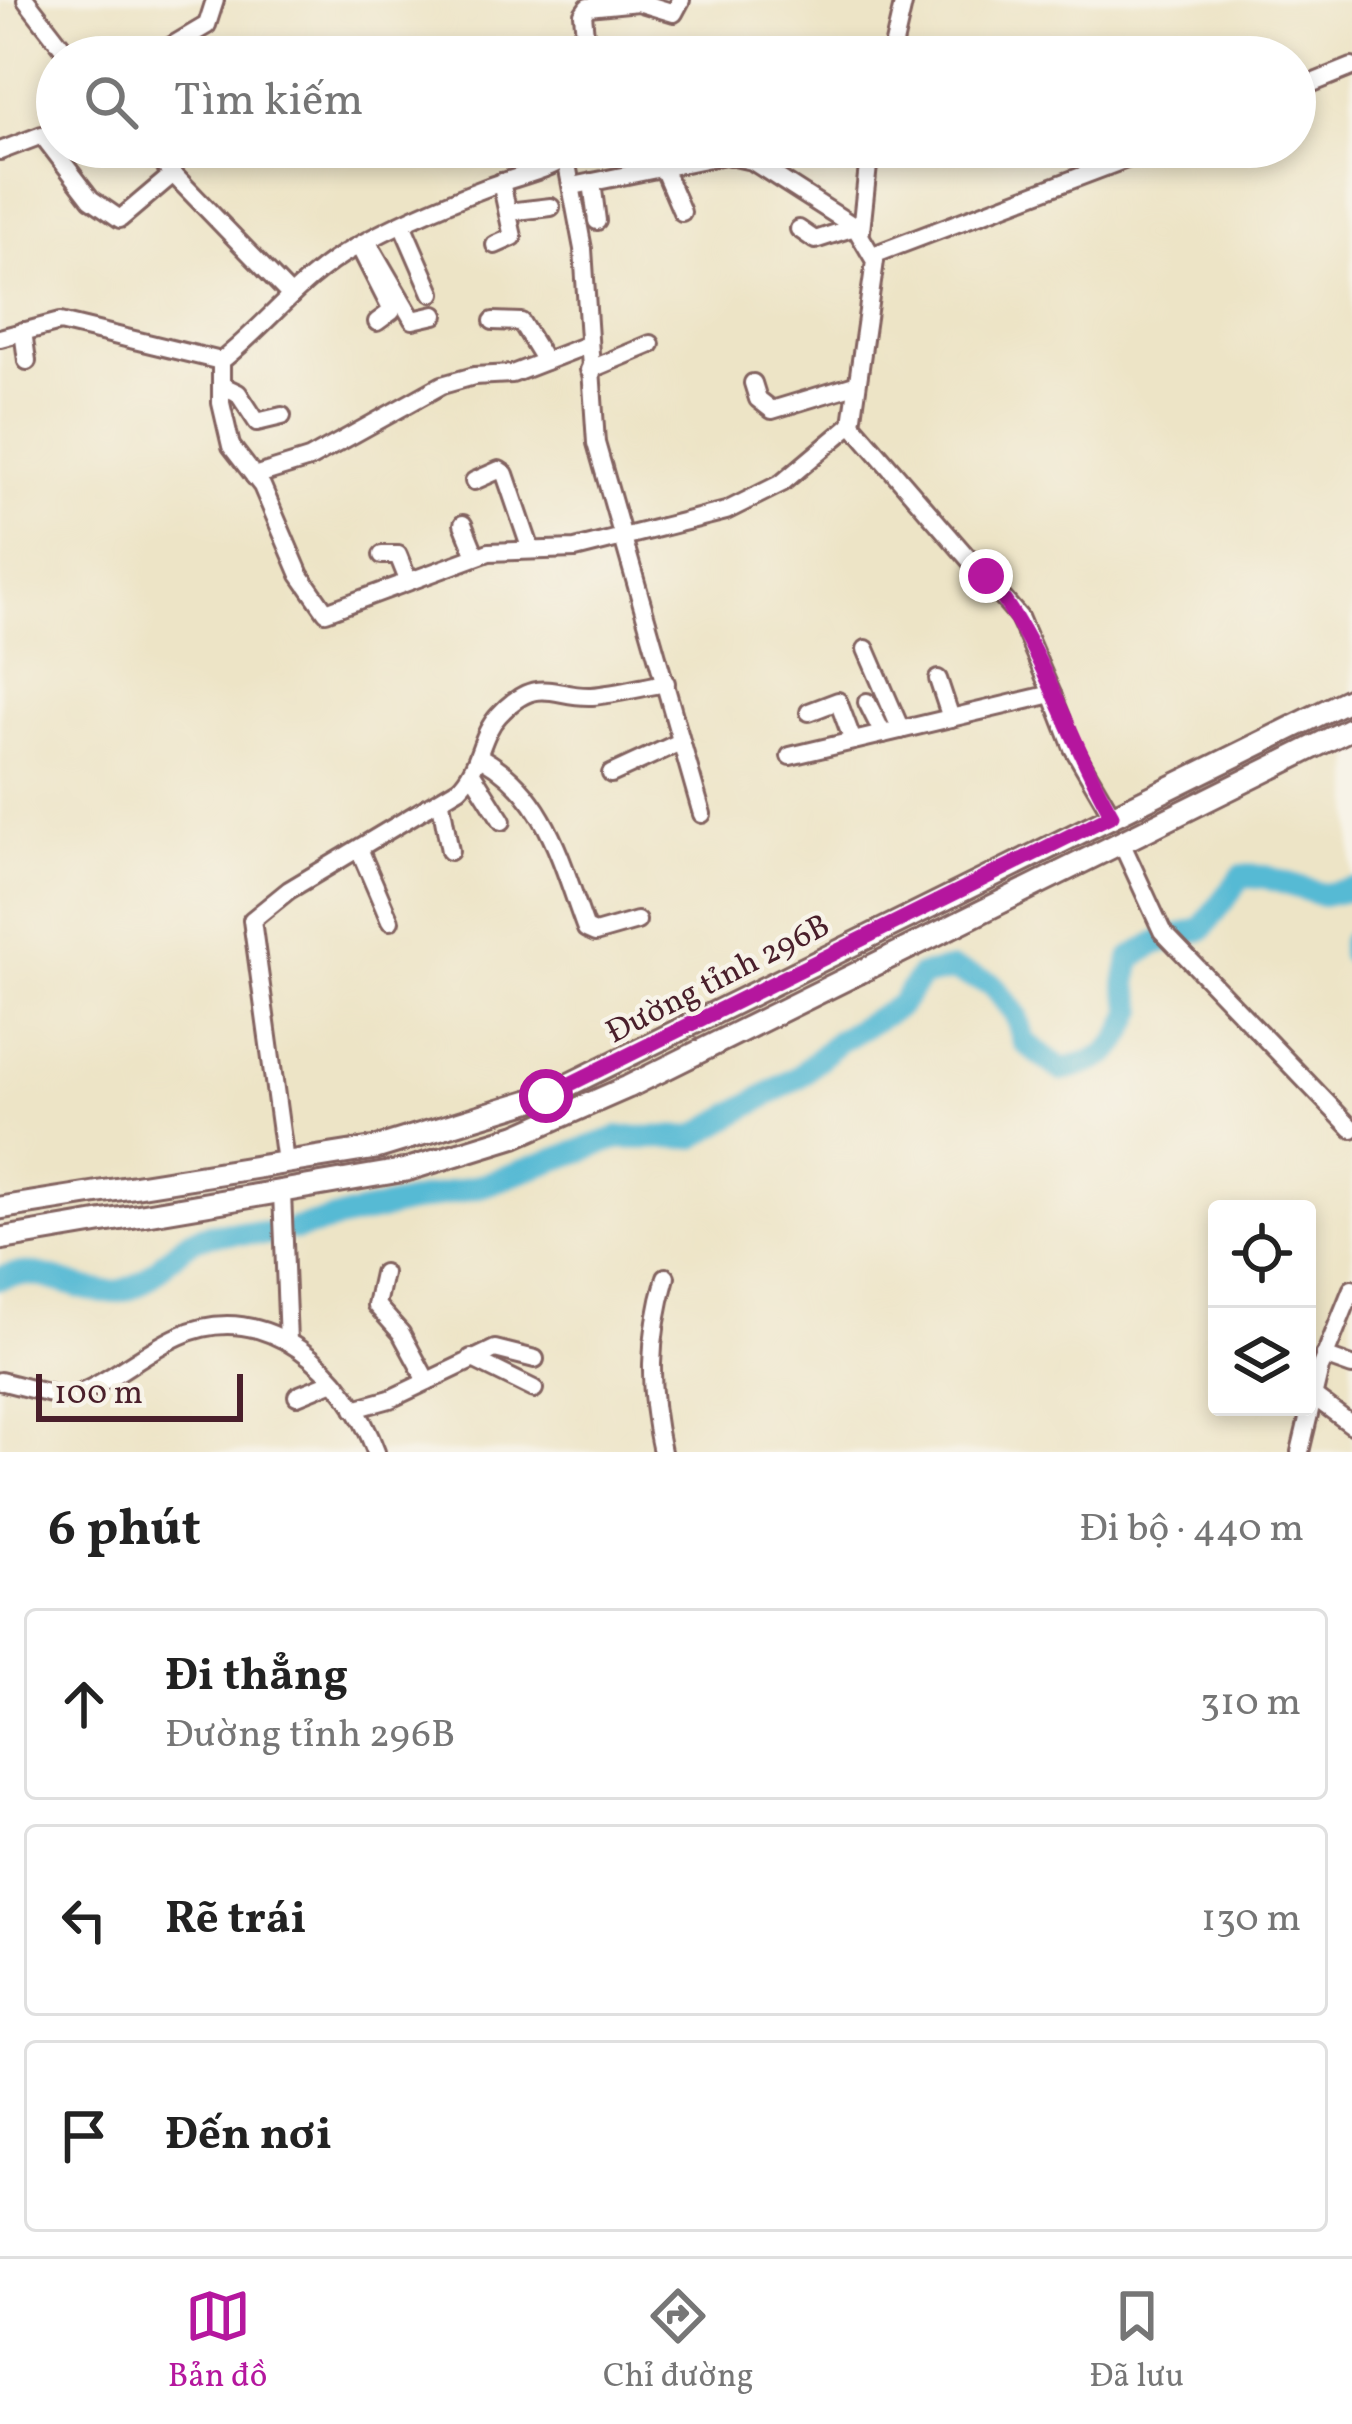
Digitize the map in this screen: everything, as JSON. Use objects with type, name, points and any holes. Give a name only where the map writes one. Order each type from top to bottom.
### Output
[{"type":"main road","name":"Đường tỉnh 296B","points":[[0,1208],[413,1138],[546,1096],[1352,698]]},
{"type":"main road","name":"Đường tỉnh 296B","points":[[0,1239],[374,1178],[516,1136],[628,1087],[1352,728]]},
{"type":"street","points":[[26,0],[54,36]]},
{"type":"street","points":[[188,36],[207,25],[215,0]]},
{"type":"street","points":[[585,36],[583,14],[588,7],[638,1],[674,14],[681,0]]},
{"type":"street","points":[[896,36],[903,5]]},
{"type":"street","points":[[1316,81],[1352,67]]},
{"type":"street","points":[[0,151],[36,137]]},
{"type":"street","points":[[67,168],[91,199],[119,219],[172,176]]},
{"type":"street","points":[[165,168],[291,296]]},
{"type":"street","points":[[221,361],[278,314],[322,268],[402,224],[536,168]]},
{"type":"street","points":[[577,168],[597,221]]},
{"type":"street","points":[[582,184],[672,168]]},
{"type":"street","points":[[763,168],[858,229],[873,255],[852,424],[1019,616],[1073,748],[1112,815]]},
{"type":"street","points":[[858,229],[867,168]]},
{"type":"street","points":[[873,255],[1103,168]]},
{"type":"street","points":[[664,170],[682,212]]},
{"type":"street","points":[[495,244],[513,237],[501,182]]},
{"type":"street","points":[[582,184],[587,345],[596,443],[702,814]]},
{"type":"street","points":[[508,212],[551,207]]},
{"type":"street","points":[[402,224],[432,293]]},
{"type":"street","points":[[799,229],[815,240],[858,229]]},
{"type":"street","points":[[366,244],[413,320],[435,315]]},
{"type":"street","points":[[366,244],[392,311],[377,322]]},
{"type":"street","points":[[494,321],[515,318],[521,322],[544,361]]},
{"type":"street","points":[[0,338],[60,322],[221,361]]},
{"type":"street","points":[[23,331],[28,361]]},
{"type":"street","points":[[589,370],[651,344]]},
{"type":"street","points":[[254,476],[309,459],[442,385],[512,374],[587,345]]},
{"type":"street","points":[[221,361],[231,446],[277,512],[301,575],[326,612],[476,556],[553,552],[622,539],[757,499],[852,424]]},
{"type":"street","points":[[753,383],[758,399],[772,410],[855,385]]},
{"type":"street","points":[[221,386],[238,393],[257,422],[282,416]]},
{"type":"street","points":[[474,482],[499,470],[505,474],[531,550]]},
{"type":"street","points":[[463,524],[476,556]]},
{"type":"street","points":[[382,555],[398,555],[408,580]]},
{"type":"street","points":[[866,649],[902,730]]},
{"type":"street","points":[[938,679],[951,718]]},
{"type":"street","points":[[285,1162],[252,920],[289,890],[441,803],[473,775],[495,718],[537,691],[548,686],[586,696],[666,683]]},
{"type":"street","points":[[790,756],[1052,694]]},
{"type":"street","points":[[809,712],[838,701],[853,741]]},
{"type":"street","points":[[867,702],[883,734]]},
{"type":"street","points":[[611,774],[678,743]]},
{"type":"street","points":[[482,758],[505,771],[537,803],[586,929],[595,933],[637,922]]},
{"type":"street","points":[[473,775],[502,821]]},
{"type":"street","points":[[441,803],[450,851]]},
{"type":"street","points":[[1121,842],[1162,931],[1352,1130]]},
{"type":"street","points":[[360,851],[390,921]]},
{"type":"street","points":[[282,1192],[288,1341]]},
{"type":"street","points":[[383,1274],[376,1305],[401,1334],[428,1381]]},
{"type":"street","points":[[662,1452],[648,1368],[666,1277]]},
{"type":"street","points":[[1316,1385],[1352,1289]]},
{"type":"street","points":[[0,1381],[67,1398],[183,1334],[221,1322],[254,1325],[288,1341],[334,1381],[355,1409],[376,1452]]},
{"type":"street","points":[[355,1409],[495,1348],[535,1359]]},
{"type":"street","points":[[1324,1356],[1352,1366]]},
{"type":"street","points":[[471,1358],[534,1389]]},
{"type":"street","points":[[296,1396],[334,1381]]},
{"type":"street","points":[[1316,1398],[1352,1425]]},
{"type":"street","points":[[1300,1452],[1308,1416]]},
{"type":"waterway","points":[[295,1229],[483,1185],[617,1138],[694,1137],[800,1076],[837,1042],[899,1006],[921,976],[952,970],[992,984],[1016,1015],[1024,1042],[1062,1070],[1090,1062],[1115,1045],[1134,1010],[1126,984],[1131,958],[1156,943],[1202,929],[1242,876],[1266,877],[1323,895],[1352,889]]},
{"type":"waterway","points":[[1352,943],[1352,953]]},
{"type":"waterway","points":[[0,1278],[32,1274],[92,1290],[121,1291],[142,1282],[180,1248],[199,1238],[273,1234]]},
{"type":"route","points":[[546,1096],[1112,815],[1073,748],[1039,653],[1019,616],[986,576]]}]
